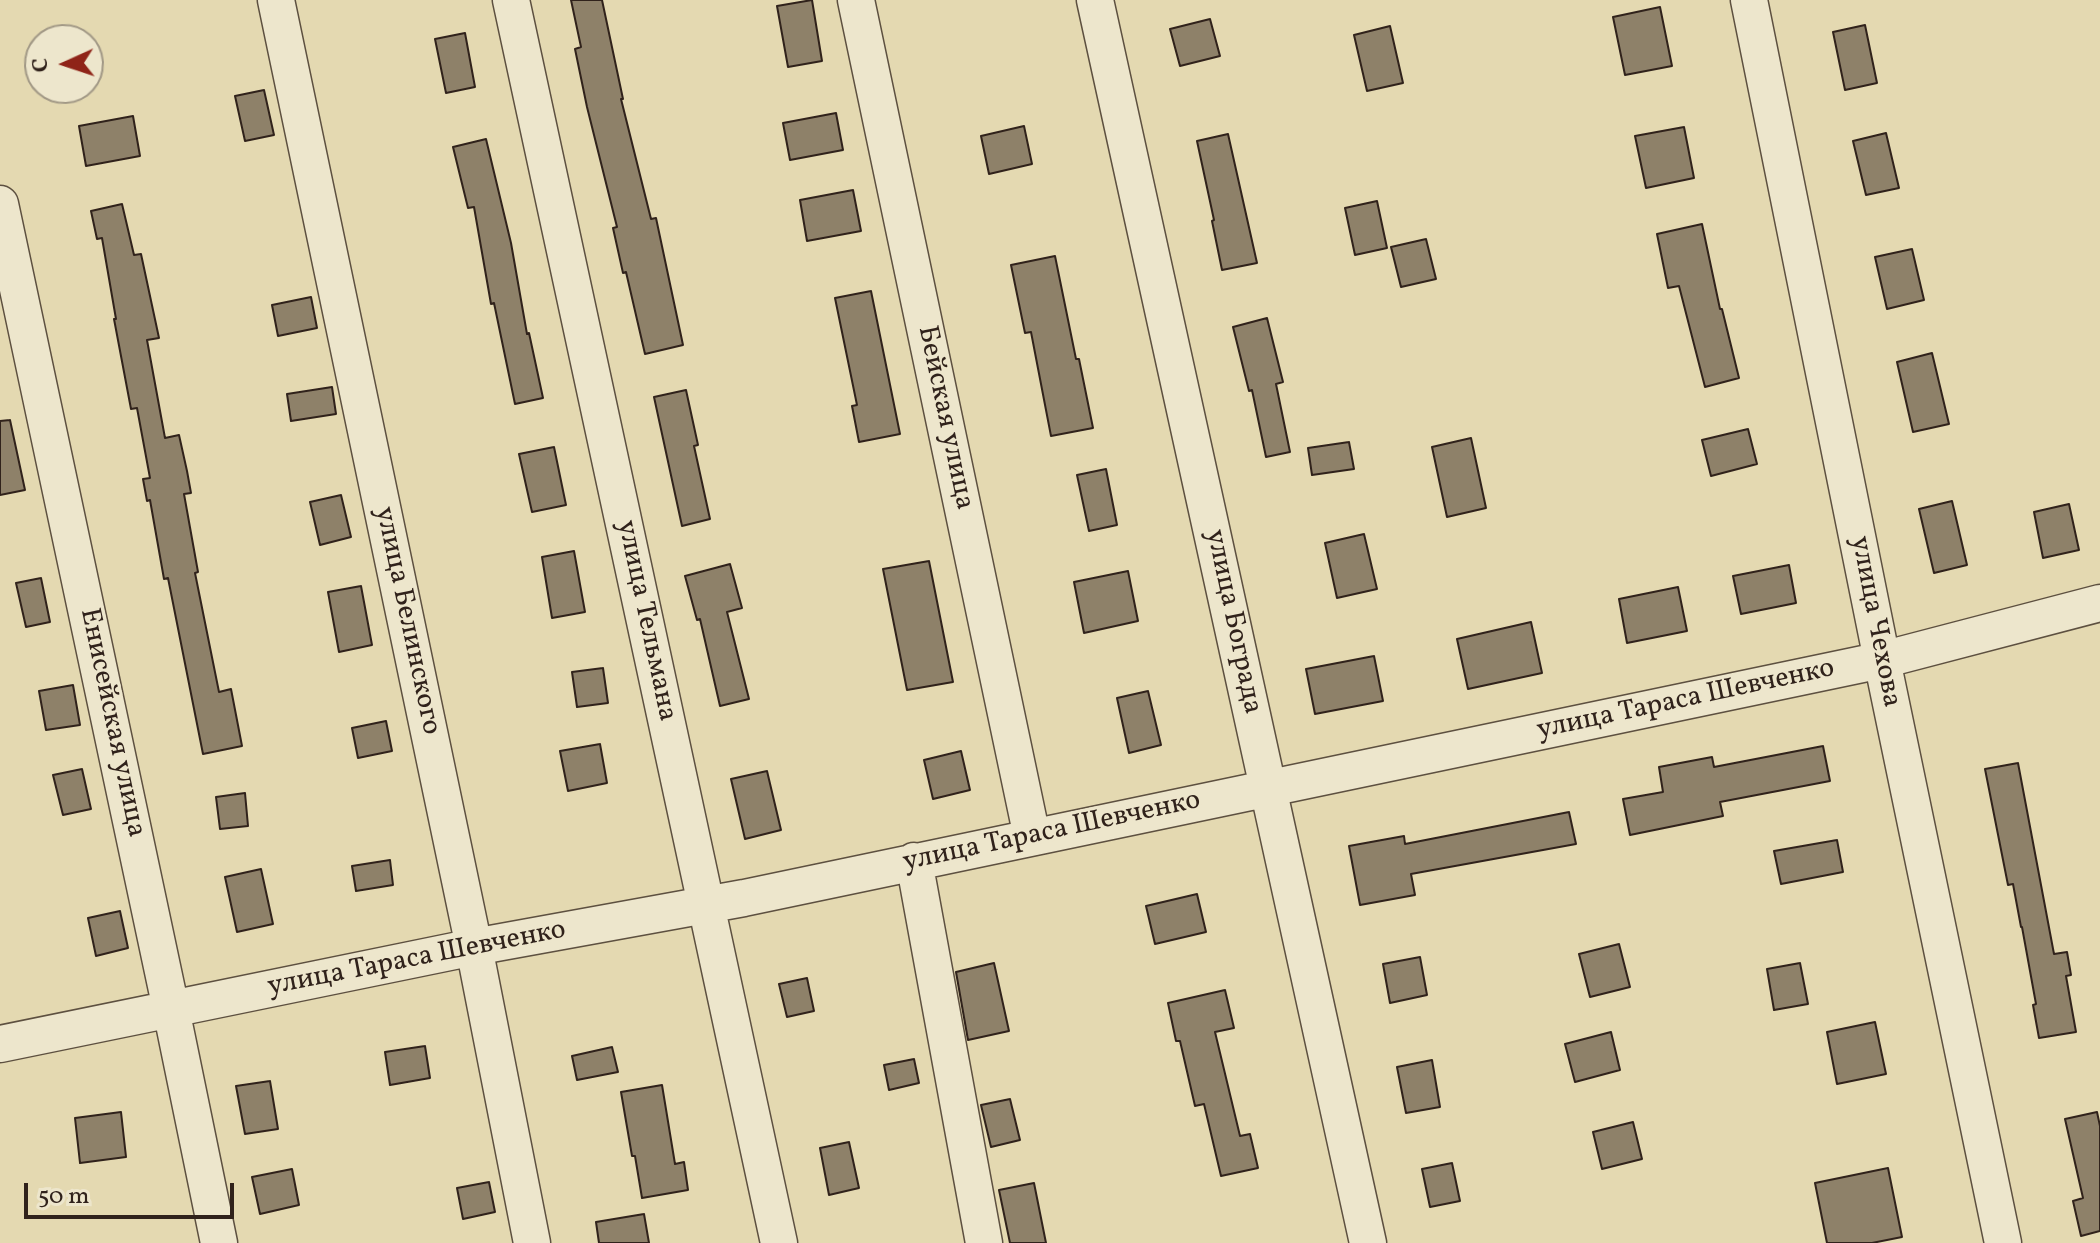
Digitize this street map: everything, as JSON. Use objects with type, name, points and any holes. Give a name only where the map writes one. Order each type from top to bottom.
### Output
[{"type":"street","name":"улица Белинского","points":[[276,0],[474,947],[532,1243]]},
{"type":"street","name":"улица Тельмана","points":[[511,0],[779,1243]]},
{"type":"street","name":"Бейская улица","points":[[856,0],[1032,837]]},
{"type":"street","name":"улица Бограда","points":[[1095,0],[1368,1243]]},
{"type":"street","name":"улица Чехова","points":[[1749,0],[2003,1243]]},
{"type":"street","name":"Енисейская улица","points":[[0,204],[219,1243]]},
{"type":"street","name":"улица Тараса Шевченко","points":[[0,1044],[474,947],[707,905],[1268,789],[1882,660],[2100,603]]},
{"type":"street","points":[[914,861],[984,1243]]},
{"type":"building","points":[[571,0],[602,0],[621,99],[651,219],[656,218],[683,345],[645,354],[626,272],[623,273],[613,228],[617,227],[587,107],[575,49],[581,47]]},
{"type":"building","points":[[812,0],[822,61],[788,67],[777,6]]},
{"type":"building","points":[[1660,7],[1672,66],[1625,75],[1613,17]]},
{"type":"building","points":[[1210,19],[1220,56],[1180,66],[1170,29]]},
{"type":"building","points":[[1865,25],[1877,83],[1845,90],[1833,32]]},
{"type":"building","points":[[1390,26],[1403,83],[1367,91],[1354,35]]},
{"type":"building","points":[[465,33],[475,87],[446,93],[435,39]]},
{"type":"building","points":[[264,90],[274,135],[245,141],[235,96]]},
{"type":"building","points":[[836,113],[843,150],[790,160],[783,123]]},
{"type":"building","points":[[133,116],[140,156],[86,166],[79,126]]},
{"type":"building","points":[[1024,126],[1032,164],[989,174],[981,136]]},
{"type":"building","points":[[1684,127],[1694,178],[1646,188],[1635,136]]},
{"type":"building","points":[[1886,133],[1899,188],[1866,195],[1853,141]]},
{"type":"building","points":[[1228,134],[1257,263],[1222,270],[1197,141]]},
{"type":"building","points":[[486,139],[543,398],[515,404],[494,303],[491,304],[474,207],[468,208],[453,147]]},
{"type":"building","points":[[853,190],[861,231],[807,241],[800,200]]},
{"type":"building","points":[[1377,201],[1387,248],[1355,255],[1345,208]]},
{"type":"building","points":[[122,204],[134,255],[141,254],[159,338],[147,340],[165,438],[179,435],[187,471],[191,493],[184,494],[198,572],[195,573],[219,692],[231,689],[242,746],[203,754],[168,578],[164,579],[150,500],[147,501],[143,479],[150,478],[137,408],[131,409],[102,238],[97,239],[91,211]]},
{"type":"building","points":[[1702,224],[1739,378],[1705,387],[1679,286],[1668,288],[1657,234]]},
{"type":"building","points":[[1426,239],[1436,279],[1401,287],[1391,247]]},
{"type":"building","points":[[1912,249],[1924,300],[1887,309],[1875,257]]},
{"type":"building","points":[[1055,256],[1093,428],[1051,436],[1031,332],[1025,333],[1011,265]]},
{"type":"building","points":[[871,291],[900,434],[859,442],[852,406],[857,405],[835,298]]},
{"type":"building","points":[[311,297],[317,328],[278,336],[272,305]]},
{"type":"building","points":[[1267,318],[1283,382],[1276,384],[1290,452],[1266,457],[1252,390],[1249,391],[1233,327]]},
{"type":"building","points":[[1932,353],[1949,424],[1913,432],[1897,362]]},
{"type":"building","points":[[332,387],[336,414],[291,421],[287,394]]},
{"type":"building","points":[[686,390],[710,519],[682,526],[654,397]]},
{"type":"building","points":[[10,420],[25,490],[0,495],[0,421]]},
{"type":"building","points":[[1748,429],[1757,464],[1711,476],[1702,440]]},
{"type":"building","points":[[1471,438],[1486,508],[1447,517],[1432,447]]},
{"type":"building","points":[[1349,442],[1354,469],[1312,475],[1308,448]]},
{"type":"building","points":[[554,447],[566,505],[532,512],[519,454]]},
{"type":"building","points":[[1106,469],[1117,525],[1089,531],[1077,475]]},
{"type":"building","points":[[341,495],[351,537],[320,545],[310,502]]},
{"type":"building","points":[[1952,501],[1967,565],[1934,573],[1919,509]]},
{"type":"building","points":[[2069,504],[2079,550],[2043,558],[2034,512]]},
{"type":"building","points":[[1364,534],[1377,589],[1337,598],[1325,543]]},
{"type":"building","points":[[574,551],[585,612],[552,618],[542,557]]},
{"type":"building","points":[[929,561],[953,682],[907,690],[883,569]]},
{"type":"building","points":[[730,564],[742,608],[727,612],[749,699],[720,706],[700,619],[697,620],[685,576]]},
{"type":"building","points":[[1789,565],[1796,603],[1741,614],[1733,576]]},
{"type":"building","points":[[1128,571],[1138,621],[1084,633],[1074,582]]},
{"type":"building","points":[[41,578],[50,622],[26,627],[16,583]]},
{"type":"building","points":[[361,586],[372,645],[339,652],[328,592]]},
{"type":"building","points":[[1678,587],[1687,631],[1627,643],[1619,599]]},
{"type":"building","points":[[1531,622],[1542,673],[1468,689],[1457,639]]},
{"type":"building","points":[[1374,656],[1383,701],[1315,714],[1306,669]]},
{"type":"building","points":[[603,668],[608,703],[577,707],[572,672]]},
{"type":"building","points":[[73,685],[80,725],[46,730],[39,691]]},
{"type":"building","points":[[1148,691],[1161,745],[1129,753],[1117,698]]},
{"type":"building","points":[[386,721],[392,751],[358,758],[352,728]]},
{"type":"building","points":[[600,744],[607,783],[568,791],[560,751]]},
{"type":"building","points":[[1823,746],[1830,781],[1720,802],[1723,816],[1630,835],[1623,799],[1663,792],[1659,767],[1712,757],[1714,767]]},
{"type":"building","points":[[961,751],[970,790],[933,799],[924,760]]},
{"type":"building","points":[[2018,763],[2054,954],[2067,952],[2071,975],[2066,976],[2076,1032],[2039,1038],[2022,927],[2013,884],[2008,885],[1985,769]]},
{"type":"building","points":[[82,769],[91,809],[63,815],[53,775]]},
{"type":"building","points":[[767,771],[781,830],[745,839],[731,779]]},
{"type":"building","points":[[245,793],[248,826],[220,829],[216,797]]},
{"type":"building","points":[[1569,812],[1576,844],[1411,874],[1415,895],[1360,905],[1349,846],[1404,836],[1405,844]]},
{"type":"building","points":[[1837,840],[1843,872],[1781,884],[1774,851]]},
{"type":"building","points":[[390,860],[393,885],[356,891],[352,866]]},
{"type":"building","points":[[261,869],[273,924],[237,932],[225,877]]},
{"type":"building","points":[[1197,894],[1206,932],[1155,944],[1146,906]]},
{"type":"building","points":[[120,911],[128,948],[96,956],[88,918]]},
{"type":"building","points":[[1619,944],[1630,987],[1590,997],[1579,954]]},
{"type":"building","points":[[1420,957],[1427,995],[1390,1003],[1383,964]]},
{"type":"building","points":[[994,963],[1009,1031],[968,1040],[956,972]]},
{"type":"building","points":[[1800,963],[1808,1004],[1774,1010],[1767,969]]},
{"type":"building","points":[[807,978],[814,1011],[787,1017],[779,984]]},
{"type":"building","points":[[1225,990],[1234,1028],[1215,1032],[1240,1136],[1250,1134],[1258,1168],[1221,1176],[1204,1104],[1195,1106],[1168,1003]]},
{"type":"building","points":[[1875,1022],[1886,1074],[1837,1084],[1827,1032]]},
{"type":"building","points":[[1611,1032],[1620,1070],[1575,1082],[1565,1044]]},
{"type":"building","points":[[425,1046],[430,1078],[390,1085],[385,1052]]},
{"type":"building","points":[[612,1047],[618,1072],[577,1080],[572,1056]]},
{"type":"building","points":[[914,1059],[919,1083],[889,1090],[884,1065]]},
{"type":"building","points":[[1432,1060],[1440,1107],[1406,1113],[1397,1067]]},
{"type":"building","points":[[270,1081],[278,1129],[245,1134],[236,1086]]},
{"type":"building","points":[[662,1085],[675,1164],[684,1162],[688,1190],[642,1198],[621,1092]]},
{"type":"building","points":[[1010,1099],[1020,1140],[991,1147],[981,1105]]},
{"type":"building","points":[[121,1112],[126,1157],[80,1163],[75,1118]]},
{"type":"building","points":[[2097,1112],[2100,1126],[2100,1231],[2081,1236],[2073,1201],[2083,1198],[2065,1119]]},
{"type":"building","points":[[1633,1122],[1642,1159],[1602,1169],[1593,1132]]},
{"type":"building","points":[[849,1142],[859,1188],[829,1195],[820,1148]]},
{"type":"building","points":[[1452,1163],[1460,1201],[1430,1207],[1422,1169]]},
{"type":"building","points":[[1888,1168],[1902,1237],[1872,1243],[1827,1243],[1815,1183]]},
{"type":"building","points":[[292,1169],[299,1205],[260,1214],[252,1177]]},
{"type":"building","points":[[489,1182],[495,1212],[463,1219],[457,1188]]},
{"type":"building","points":[[1034,1183],[1046,1243],[1010,1243],[999,1190]]},
{"type":"building","points":[[644,1214],[649,1243],[599,1243],[596,1222]]}]
